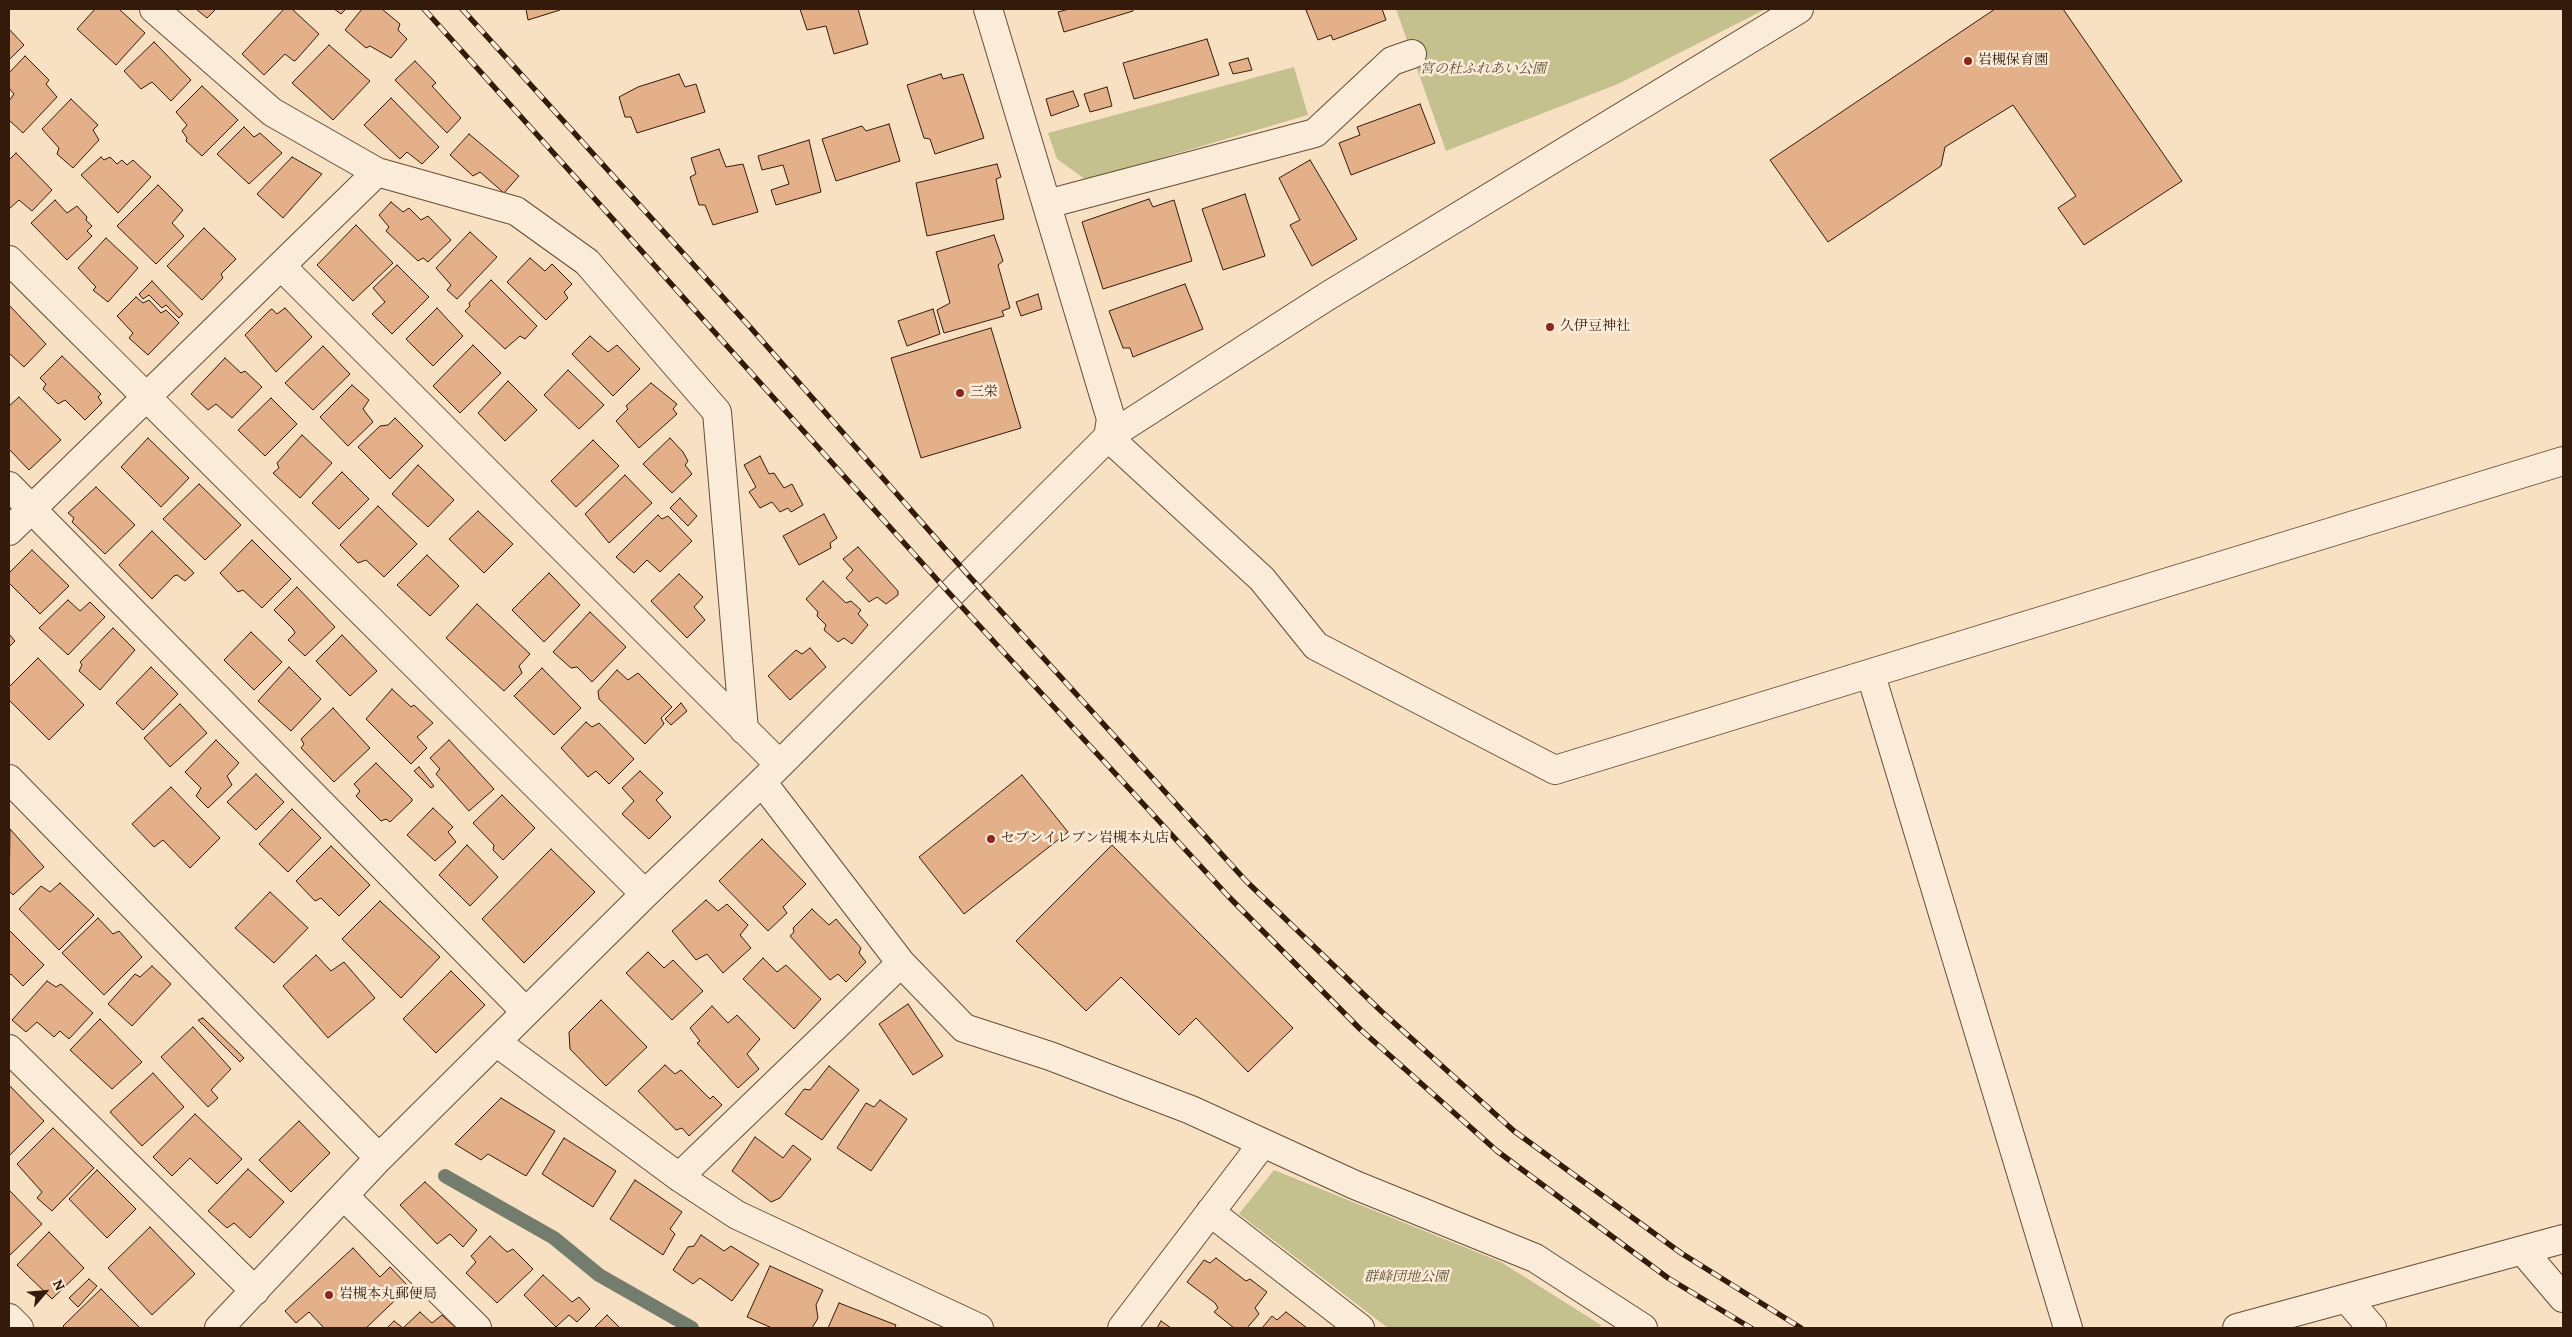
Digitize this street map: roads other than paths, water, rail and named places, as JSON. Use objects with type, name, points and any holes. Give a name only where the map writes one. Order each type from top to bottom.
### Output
[{"type":"street","points":[[154,9],[272,112],[377,172],[516,212],[587,262],[717,412],[744,730]]},
{"type":"street","points":[[988,9],[1112,419],[1108,437]]},
{"type":"street","points":[[222,1327],[379,1158],[645,894],[771,773],[1108,437],[1326,297],[1799,9]]},
{"type":"street","points":[[1047,204],[1315,133],[1392,60],[1412,54]]},
{"type":"street","points":[[9,531],[377,172]]},
{"type":"street","points":[[9,260],[145,398],[645,894]]},
{"type":"street","points":[[281,266],[744,730],[771,773],[901,963],[964,1028],[1050,1056],[1191,1110],[1355,1185],[1535,1258],[1643,1328]]},
{"type":"street","points":[[1108,437],[1262,578],[1316,646],[1555,770],[2563,461]]},
{"type":"street","points":[[9,486],[526,1012]]},
{"type":"street","points":[[1870,675],[2068,1328]]},
{"type":"street","points":[[9,779],[379,1158]]},
{"type":"street","points":[[679,1177],[901,963]]},
{"type":"street","points":[[496,1042],[679,1177],[737,1215],[979,1328]]},
{"type":"street","points":[[9,1049],[255,1291]]},
{"type":"street","points":[[1122,1328],[1264,1143]]},
{"type":"street","points":[[344,1196],[477,1328]]},
{"type":"street","points":[[1210,1212],[1360,1328]]},
{"type":"street","points":[[2238,1328],[2523,1251],[2563,1238]]},
{"type":"street","points":[[2523,1251],[2563,1298]]},
{"type":"street","points":[[2347,1299],[2372,1328]]},
{"type":"street","points":[[9,1318],[19,1328]]},
{"type":"waterway","points":[[445,1176],[554,1238],[599,1275],[692,1328]]},
{"type":"railway","points":[[424,9],[950,594],[1228,896],[1360,1029],[1497,1151],[1668,1278],[1751,1328]]},
{"type":"railway","points":[[462,9],[750,327],[969,576],[1246,881],[1381,1011],[1514,1131],[1681,1253],[1801,1328]]},
{"type":"place","name":"岩槻保育園","points":[[1968,61]]},
{"type":"place","name":"久伊豆神社","points":[[1550,327]]},
{"type":"place","name":"三栄","points":[[960,393]]},
{"type":"place","name":"セブンイレブン岩槻本丸店","points":[[991,839]]},
{"type":"place","name":"岩槻本丸郵便局","points":[[329,1295]]},
{"type":"park label","name":"宮の杜ふれあい公園","points":[[1483,70]]},
{"type":"park label","name":"群峰団地公園","points":[[1406,1278]]}]
